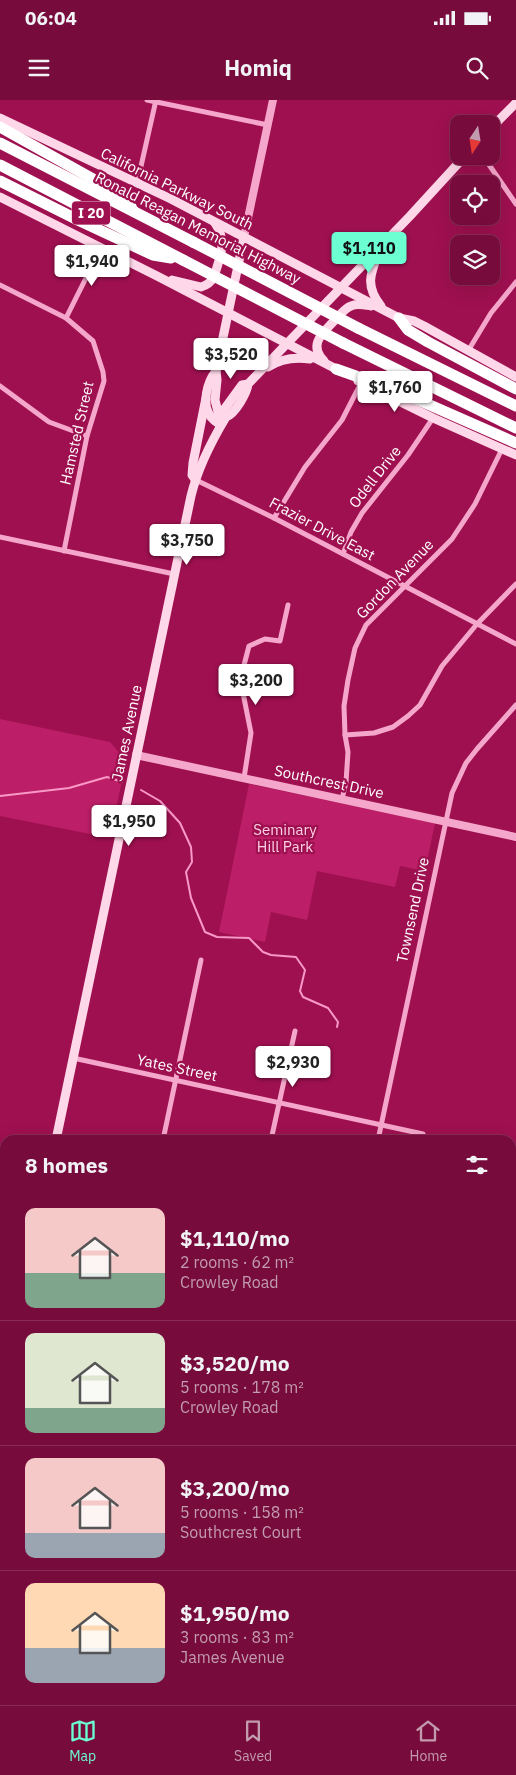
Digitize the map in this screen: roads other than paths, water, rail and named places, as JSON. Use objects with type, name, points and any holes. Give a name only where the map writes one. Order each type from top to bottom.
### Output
[{"type":"highway","points":[[0,127],[127,198],[133,211]]},
{"type":"highway","name":"Ronald Reagan Memorial Highway","points":[[0,143],[358,328],[516,406]]},
{"type":"highway","name":"I 20","points":[[0,165],[343,344],[516,428]]},
{"type":"highway","points":[[0,181],[80,222],[153,255],[183,260]]},
{"type":"highway","points":[[399,318],[408,330],[516,389]]},
{"type":"highway","points":[[333,368],[398,391],[516,443]]},
{"type":"main road","points":[[500,119],[516,102]]},
{"type":"main road","name":"California Parkway South","points":[[0,118],[244,237],[399,318],[414,321],[516,377]]},
{"type":"main road","name":"James Avenue","points":[[57,1135],[195,480],[223,421],[231,415],[247,391],[248,384],[381,244],[420,206],[457,165]]},
{"type":"main road","points":[[0,197],[228,312],[361,383],[516,455]]},
{"type":"main road","points":[[159,277],[198,286],[208,284],[214,277],[222,246],[221,232],[214,222]]},
{"type":"main road","points":[[223,421],[215,400],[216,372],[244,237]]},
{"type":"main road","points":[[381,244],[370,274],[370,284],[373,296],[381,309]]},
{"type":"main road","points":[[333,368],[323,361],[317,352],[317,342],[322,334],[346,308],[359,304],[381,309]]},
{"type":"main road","points":[[259,373],[272,365],[290,359],[300,358],[319,361]]},
{"type":"main road","points":[[195,480],[192,475],[193,463],[210,378],[216,372]]},
{"type":"main road","points":[[206,398],[212,419],[223,421]]},
{"type":"street","points":[[147,100],[268,125]]},
{"type":"street","points":[[244,237],[273,100]]},
{"type":"street","points":[[137,184],[155,101]]},
{"type":"street","points":[[489,165],[516,204]]},
{"type":"street","points":[[66,318],[101,248]]},
{"type":"street","points":[[468,350],[491,313],[516,282]]},
{"type":"street","name":"Hamsted Street","points":[[0,285],[66,318],[93,341],[103,372],[104,382],[87,436],[64,551]]},
{"type":"street","points":[[274,518],[305,467],[342,420],[361,383]]},
{"type":"street","points":[[0,386],[49,422],[87,436]]},
{"type":"street","name":"Odell Drive","points":[[343,554],[351,532],[362,513],[408,454],[433,418]]},
{"type":"street","name":"Gordon Avenue","points":[[342,799],[346,782],[348,752],[345,735],[344,706],[356,648],[366,625],[452,538],[465,521],[502,449]]},
{"type":"street","name":"Frazier Drive East","points":[[195,480],[274,518],[516,644]]},
{"type":"street","points":[[0,537],[174,574]]},
{"type":"street","points":[[345,735],[374,733],[394,727],[420,706],[442,666],[477,624],[516,584]]},
{"type":"street","points":[[244,778],[251,733],[242,688],[242,669],[249,646],[265,639],[280,641],[288,605]]},
{"type":"street","name":"Townsend Drive","points":[[379,1135],[452,793],[466,763],[516,705]]},
{"type":"street","name":"Southcrest Drive","points":[[136,755],[516,836]]},
{"type":"street","points":[[164,1135],[201,960]]},
{"type":"street","points":[[272,1135],[295,1032]]},
{"type":"street","name":"Yates Street","points":[[72,1058],[424,1134]]},
{"type":"waterway","points":[[0,796],[69,788],[107,777],[122,782]]},
{"type":"waterway","points":[[141,790],[160,801],[180,823],[191,847],[192,862],[186,872],[191,898],[205,932],[217,937],[249,938],[263,952],[271,955],[296,957],[305,970],[300,991],[303,997],[328,1008],[338,1022],[337,1027]]},
{"type":"park label","name":"Seminary Hill Park","points":[[285,838]]}]
